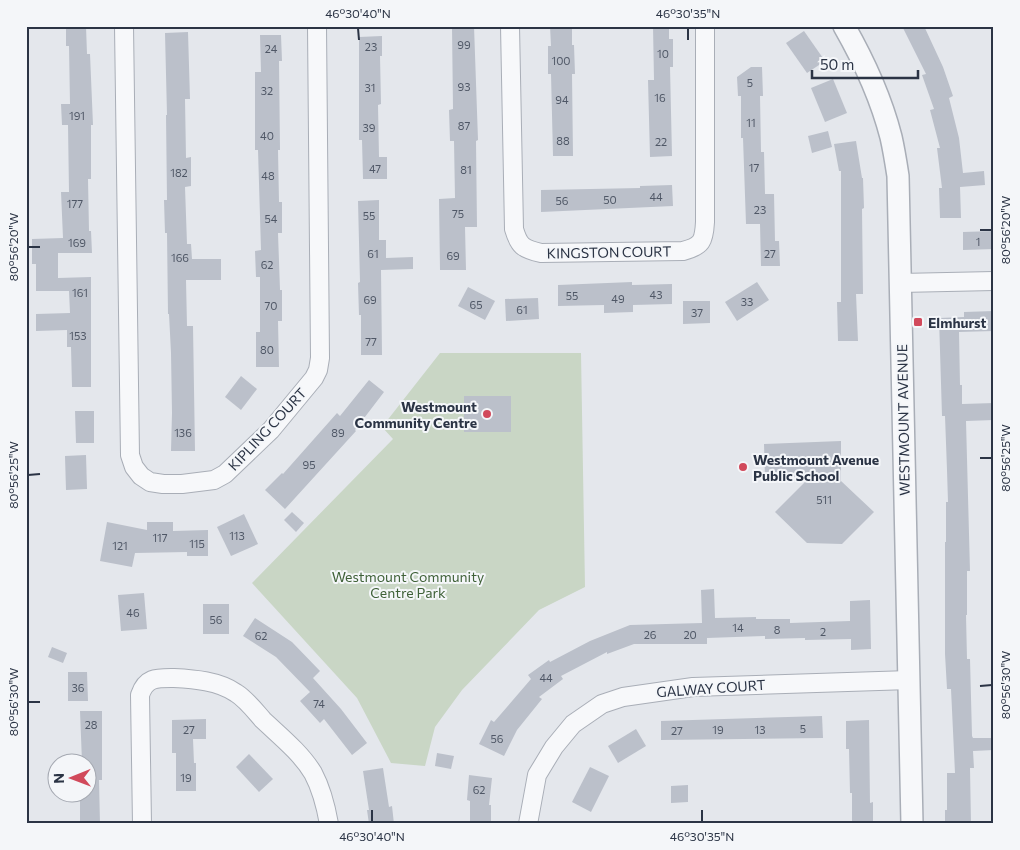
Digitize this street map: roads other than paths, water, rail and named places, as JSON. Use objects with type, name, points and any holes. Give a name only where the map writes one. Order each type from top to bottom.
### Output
[{"type":"street","name":"KIPLING COURT","points":[[124,26],[130,455],[134,467],[141,476],[150,482],[163,484],[203,482],[214,480],[225,474],[271,430],[306,390],[318,370],[320,358],[318,26]]},
{"type":"street","name":"KINGSTON COURT","points":[[510,26],[514,229],[518,243],[529,250],[545,253],[683,251],[695,248],[701,242],[704,235],[705,222],[705,26]]},
{"type":"street","name":"WESTMOUNT AVENUE","points":[[844,26],[868,70],[891,138],[898,176],[912,824]]},
{"type":"street","points":[[900,282],[994,281]]},
{"type":"street","points":[[142,824],[140,695],[143,686],[150,680],[161,678],[193,679],[221,686],[237,693],[302,758],[312,772],[322,794],[329,824]]},
{"type":"street","name":"GALWAY COURT","points":[[528,824],[537,775],[554,747],[573,724],[602,704],[623,697],[693,687],[910,680]]},
{"type":"place","name":"Elmhurst","points":[[918,322]]},
{"type":"place","name":"Westmount Community Centre","points":[[487,414]]},
{"type":"place","name":"Westmount Avenue Public School","points":[[743,467]]},
{"type":"park label","name":"Westmount Community Centre Park","points":[[408,584]]}]
